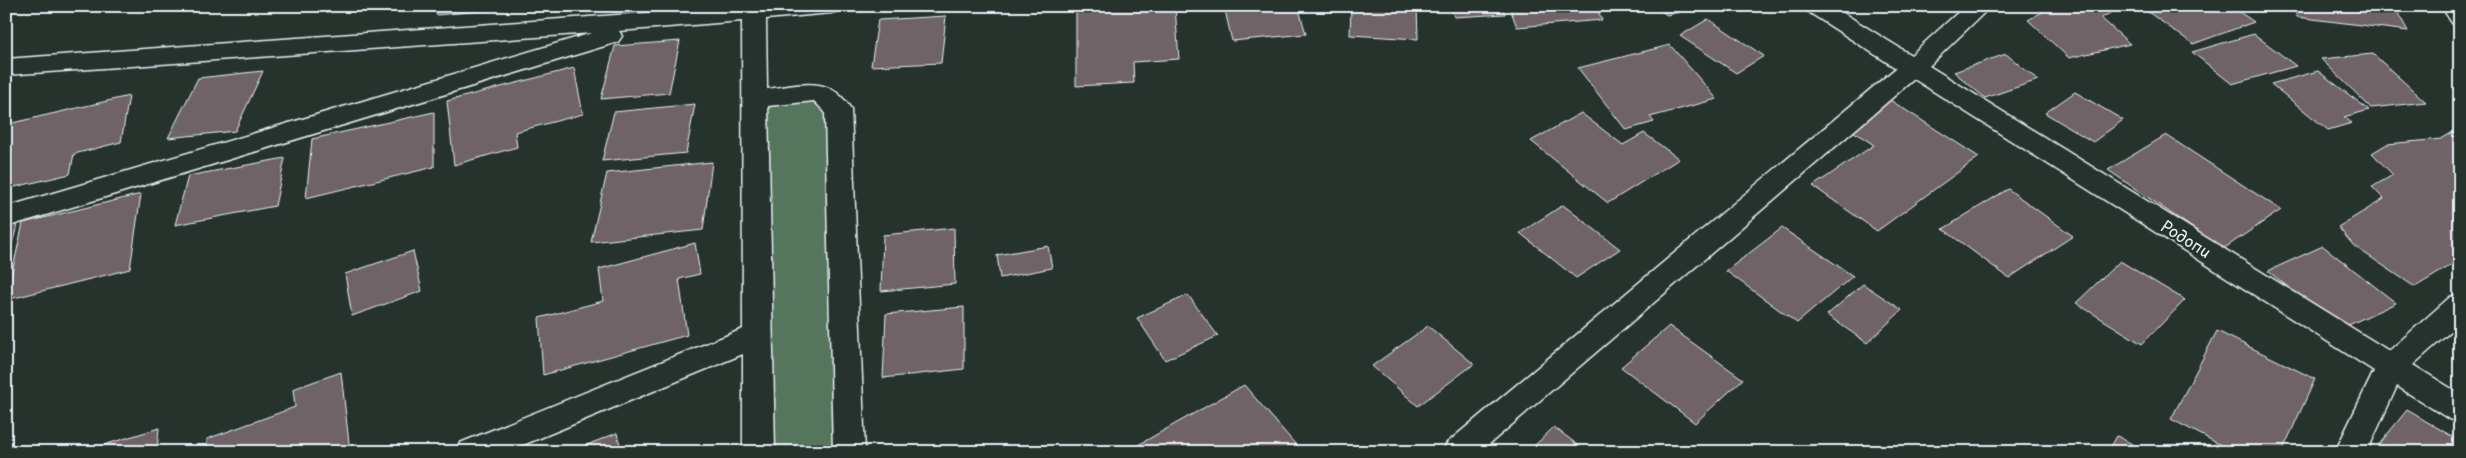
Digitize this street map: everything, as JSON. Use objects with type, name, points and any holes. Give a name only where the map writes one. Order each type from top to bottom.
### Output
[{"type":"street","points":[[6,67],[659,21],[831,6]]},
{"type":"street","name":"Родопи","points":[[1815,6],[2390,368],[2460,410]]},
{"type":"street","points":[[1458,452],[1913,67],[1979,6]]},
{"type":"street","points":[[2453,6],[2460,18]]},
{"type":"street","points":[[754,13],[759,452]]},
{"type":"street","points":[[6,217],[659,21]]},
{"type":"street","points":[[755,99],[819,92],[838,109],[849,452]]},
{"type":"street","points":[[2351,452],[2390,368],[2460,305]]},
{"type":"street","points":[[471,452],[759,335]]},
{"type":"green space","points":[[819,92],[838,109],[849,452],[759,452],[755,99]]},
{"type":"building","points":[[439,6],[505,6],[504,9],[436,15]]},
{"type":"building","points":[[1224,6],[1298,6],[1306,34],[1232,41]]},
{"type":"building","points":[[1351,6],[1417,6],[1418,39],[1350,35]]},
{"type":"building","points":[[1451,6],[1502,6],[1505,14],[1454,17]]},
{"type":"building","points":[[1509,6],[1596,6],[1602,20],[1517,27]]},
{"type":"building","points":[[1653,6],[1705,6],[1667,15]]},
{"type":"building","points":[[2053,6],[2123,6],[2101,18],[2130,44],[2069,58],[2028,20]]},
{"type":"building","points":[[2231,6],[2254,22],[2193,44],[2141,7]]},
{"type":"building","points":[[2292,6],[2394,6],[2408,31],[2297,17]]},
{"type":"building","points":[[1175,7],[1179,59],[1133,62],[1134,83],[1076,86],[1076,11]]},
{"type":"building","points":[[946,16],[941,63],[871,66],[878,20]]},
{"type":"building","points":[[1708,19],[1764,56],[1736,73],[1680,36]]},
{"type":"building","points":[[2254,34],[2296,66],[2232,84],[2192,52]]},
{"type":"building","points":[[680,41],[669,93],[601,99],[615,46]]},
{"type":"building","points":[[1670,45],[1717,99],[1650,117],[1654,122],[1626,130],[1578,68]]},
{"type":"building","points":[[2006,54],[2038,80],[1985,98],[1954,72]]},
{"type":"building","points":[[2373,54],[2426,102],[2371,108],[2321,59]]},
{"type":"building","points":[[574,68],[583,114],[515,132],[517,147],[454,165],[447,101]]},
{"type":"building","points":[[263,71],[235,131],[168,138],[198,78]]},
{"type":"building","points":[[2318,71],[2369,110],[2344,117],[2352,123],[2328,130],[2271,84]]},
{"type":"building","points":[[2075,92],[2123,120],[2093,142],[2045,113]]},
{"type":"building","points":[[129,96],[121,142],[74,154],[70,174],[6,189],[6,134],[8,124]]},
{"type":"building","points":[[1890,100],[1979,157],[1877,231],[1813,186],[1874,145],[1848,128]]},
{"type":"building","points":[[695,104],[686,153],[602,161],[614,112]]},
{"type":"building","points":[[434,112],[434,167],[306,198],[312,139]]},
{"type":"building","points":[[1581,113],[1623,145],[1644,133],[1679,159],[1608,203],[1531,141]]},
{"type":"building","points":[[2460,128],[2460,260],[2415,287],[2354,246],[2338,227],[2384,199],[2372,187],[2393,175],[2372,153],[2387,144],[2441,139]]},
{"type":"building","points":[[2166,135],[2281,210],[2223,249],[2108,170]]},
{"type":"building","points":[[285,158],[275,206],[175,225],[188,176]]},
{"type":"building","points":[[712,162],[703,230],[591,242],[607,173]]},
{"type":"building","points":[[2008,189],[2073,236],[2009,278],[1943,229]]},
{"type":"building","points":[[141,194],[130,269],[6,300],[23,223]]},
{"type":"building","points":[[1563,205],[1620,249],[1576,278],[1520,233]]},
{"type":"building","points":[[19,218],[6,267],[6,221]]},
{"type":"building","points":[[954,228],[955,284],[881,291],[883,235]]},
{"type":"building","points":[[1782,228],[1853,276],[1797,323],[1726,271]]},
{"type":"building","points":[[695,243],[700,274],[679,279],[687,335],[543,375],[539,318],[603,301],[599,269]]},
{"type":"building","points":[[1048,246],[1052,268],[1000,278],[997,255]]},
{"type":"building","points":[[2323,246],[2396,303],[2340,329],[2268,271]]},
{"type":"building","points":[[413,251],[422,291],[352,316],[345,274]]},
{"type":"building","points":[[2120,261],[2185,300],[2142,344],[2076,303]]},
{"type":"building","points":[[1863,284],[1902,310],[1867,343],[1827,315]]},
{"type":"building","points":[[1188,295],[1218,336],[1165,360],[1137,318]]},
{"type":"building","points":[[964,307],[964,369],[883,378],[886,314]]},
{"type":"building","points":[[1428,326],[1474,364],[1418,406],[1372,366]]},
{"type":"building","points":[[1669,326],[1743,379],[1695,423],[1621,367]]},
{"type":"building","points":[[2217,331],[2315,379],[2282,452],[2234,452],[2171,419]]},
{"type":"building","points":[[341,372],[350,452],[207,452],[207,439],[295,407],[293,389]]},
{"type":"building","points":[[1244,385],[1302,452],[1133,452],[1131,449]]},
{"type":"building","points":[[2407,410],[2460,441],[2460,452],[2384,452],[2377,447]]},
{"type":"building","points":[[1554,427],[1587,452],[1528,452]]},
{"type":"building","points":[[159,428],[157,452],[81,452]]},
{"type":"building","points":[[617,433],[622,452],[569,452]]},
{"type":"building","points":[[2117,436],[2147,452],[2108,452]]}]
